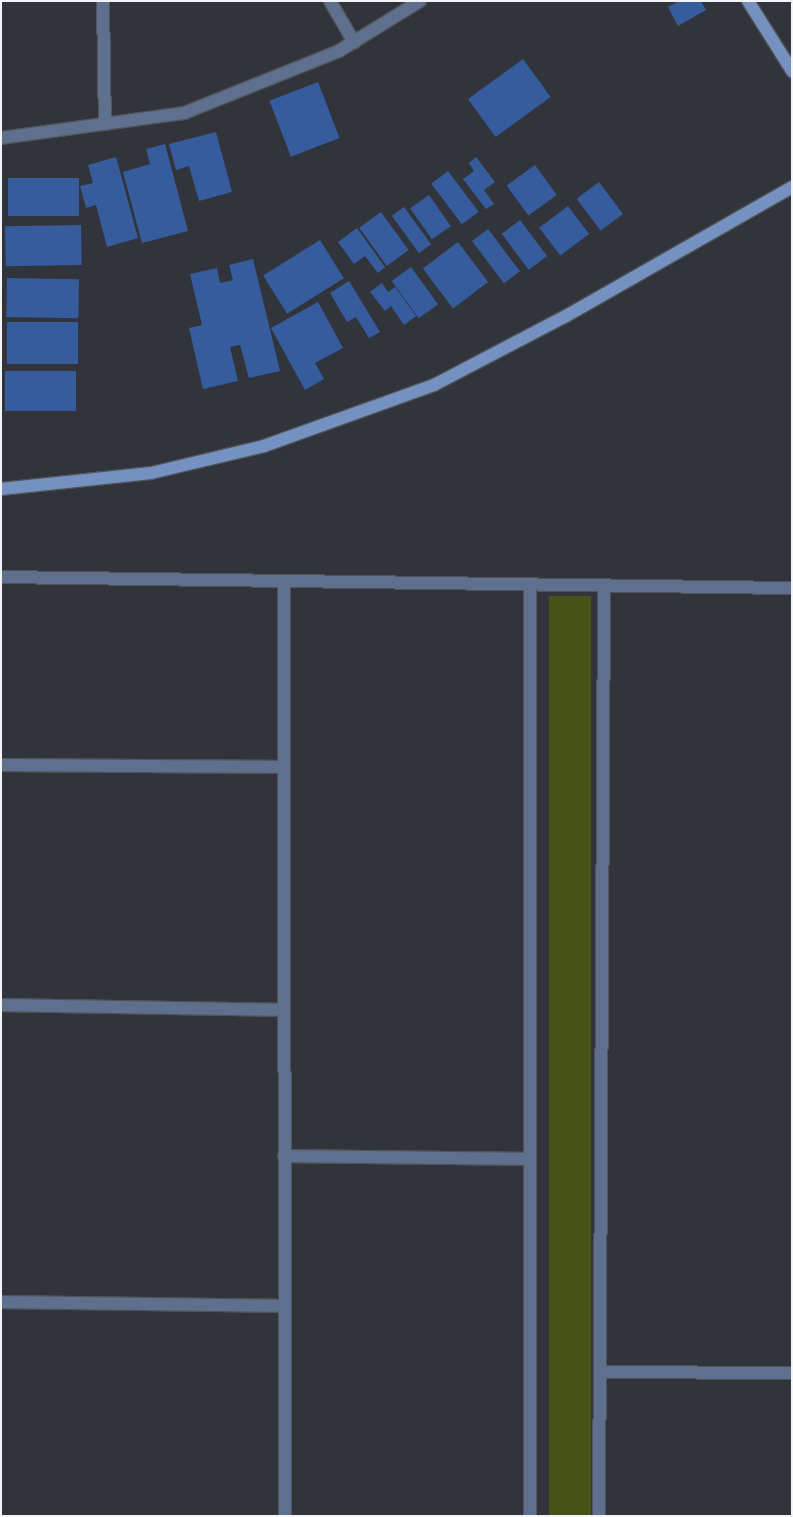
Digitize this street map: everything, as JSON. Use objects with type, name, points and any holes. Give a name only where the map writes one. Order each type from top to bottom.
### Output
[{"type":"street","points":[[103,1],[105,124]]},
{"type":"street","points":[[330,1],[354,42]]},
{"type":"street","points":[[1,138],[184,113],[339,51],[420,1]]},
{"type":"street","points":[[748,1],[792,71]]},
{"type":"street","points":[[1,488],[151,473],[264,446],[434,385],[566,316],[792,187]]},
{"type":"street","points":[[1,577],[792,588]]},
{"type":"street","points":[[284,581],[284,1516]]},
{"type":"street","points":[[530,584],[530,1516]]},
{"type":"street","points":[[599,1516],[604,585]]},
{"type":"street","points":[[1,766],[284,768]]},
{"type":"street","points":[[1,1005],[284,1010]]},
{"type":"street","points":[[284,1156],[530,1159]]},
{"type":"street","points":[[1,1302],[284,1306]]},
{"type":"street","points":[[600,1372],[792,1373]]},
{"type":"green space","points":[[549,596],[591,596],[591,1516],[549,1516]]},
{"type":"building","points":[[679,1],[701,1],[706,10],[678,26],[668,7]]},
{"type":"building","points":[[523,59],[551,97],[496,137],[468,99]]},
{"type":"building","points":[[318,82],[340,138],[291,157],[269,101]]},
{"type":"building","points":[[216,132],[232,192],[199,201],[189,166],[176,170],[169,144]]},
{"type":"building","points":[[165,144],[188,231],[142,243],[123,172],[150,164],[146,149]]},
{"type":"building","points":[[116,157],[138,238],[107,247],[96,205],[86,208],[80,186],[93,183],[88,165]]},
{"type":"building","points":[[476,157],[495,182],[484,190],[494,204],[486,209],[463,179],[474,171],[469,163]]},
{"type":"building","points":[[535,165],[557,195],[528,216],[507,186]]},
{"type":"building","points":[[448,171],[479,212],[462,224],[431,184]]},
{"type":"building","points":[[8,178],[79,178],[79,216],[8,216]]},
{"type":"building","points":[[599,182],[623,214],[601,231],[577,199]]},
{"type":"building","points":[[429,195],[451,226],[432,239],[410,208]]},
{"type":"building","points":[[568,206],[589,234],[560,256],[539,228]]},
{"type":"building","points":[[404,207],[431,244],[419,253],[392,216]]},
{"type":"building","points":[[381,212],[409,250],[387,266],[359,228]]},
{"type":"building","points":[[520,220],[547,256],[529,270],[502,234]]},
{"type":"building","points":[[81,225],[82,265],[6,266],[5,226]]},
{"type":"building","points":[[357,228],[385,267],[378,273],[365,256],[354,264],[338,242]]},
{"type":"building","points":[[488,229],[520,271],[504,283],[472,241]]},
{"type":"building","points":[[320,240],[344,278],[287,314],[263,276]]},
{"type":"building","points":[[458,242],[488,282],[453,308],[423,268]]},
{"type":"building","points":[[253,259],[280,371],[249,378],[240,345],[230,347],[238,381],[203,389],[189,328],[202,325],[190,274],[217,268],[220,283],[233,280],[229,265]]},
{"type":"building","points":[[411,267],[438,304],[419,318],[392,281]]},
{"type":"building","points":[[7,278],[79,279],[78,318],[6,317]]},
{"type":"building","points":[[349,281],[380,332],[369,338],[356,317],[347,322],[330,293]]},
{"type":"building","points":[[382,283],[388,292],[395,287],[416,316],[404,325],[391,306],[385,311],[370,292]]},
{"type":"building","points":[[318,302],[343,348],[315,363],[324,379],[305,390],[271,328]]},
{"type":"building","points":[[7,322],[78,322],[78,364],[7,364]]},
{"type":"building","points":[[5,371],[76,371],[76,411],[5,411]]}]
